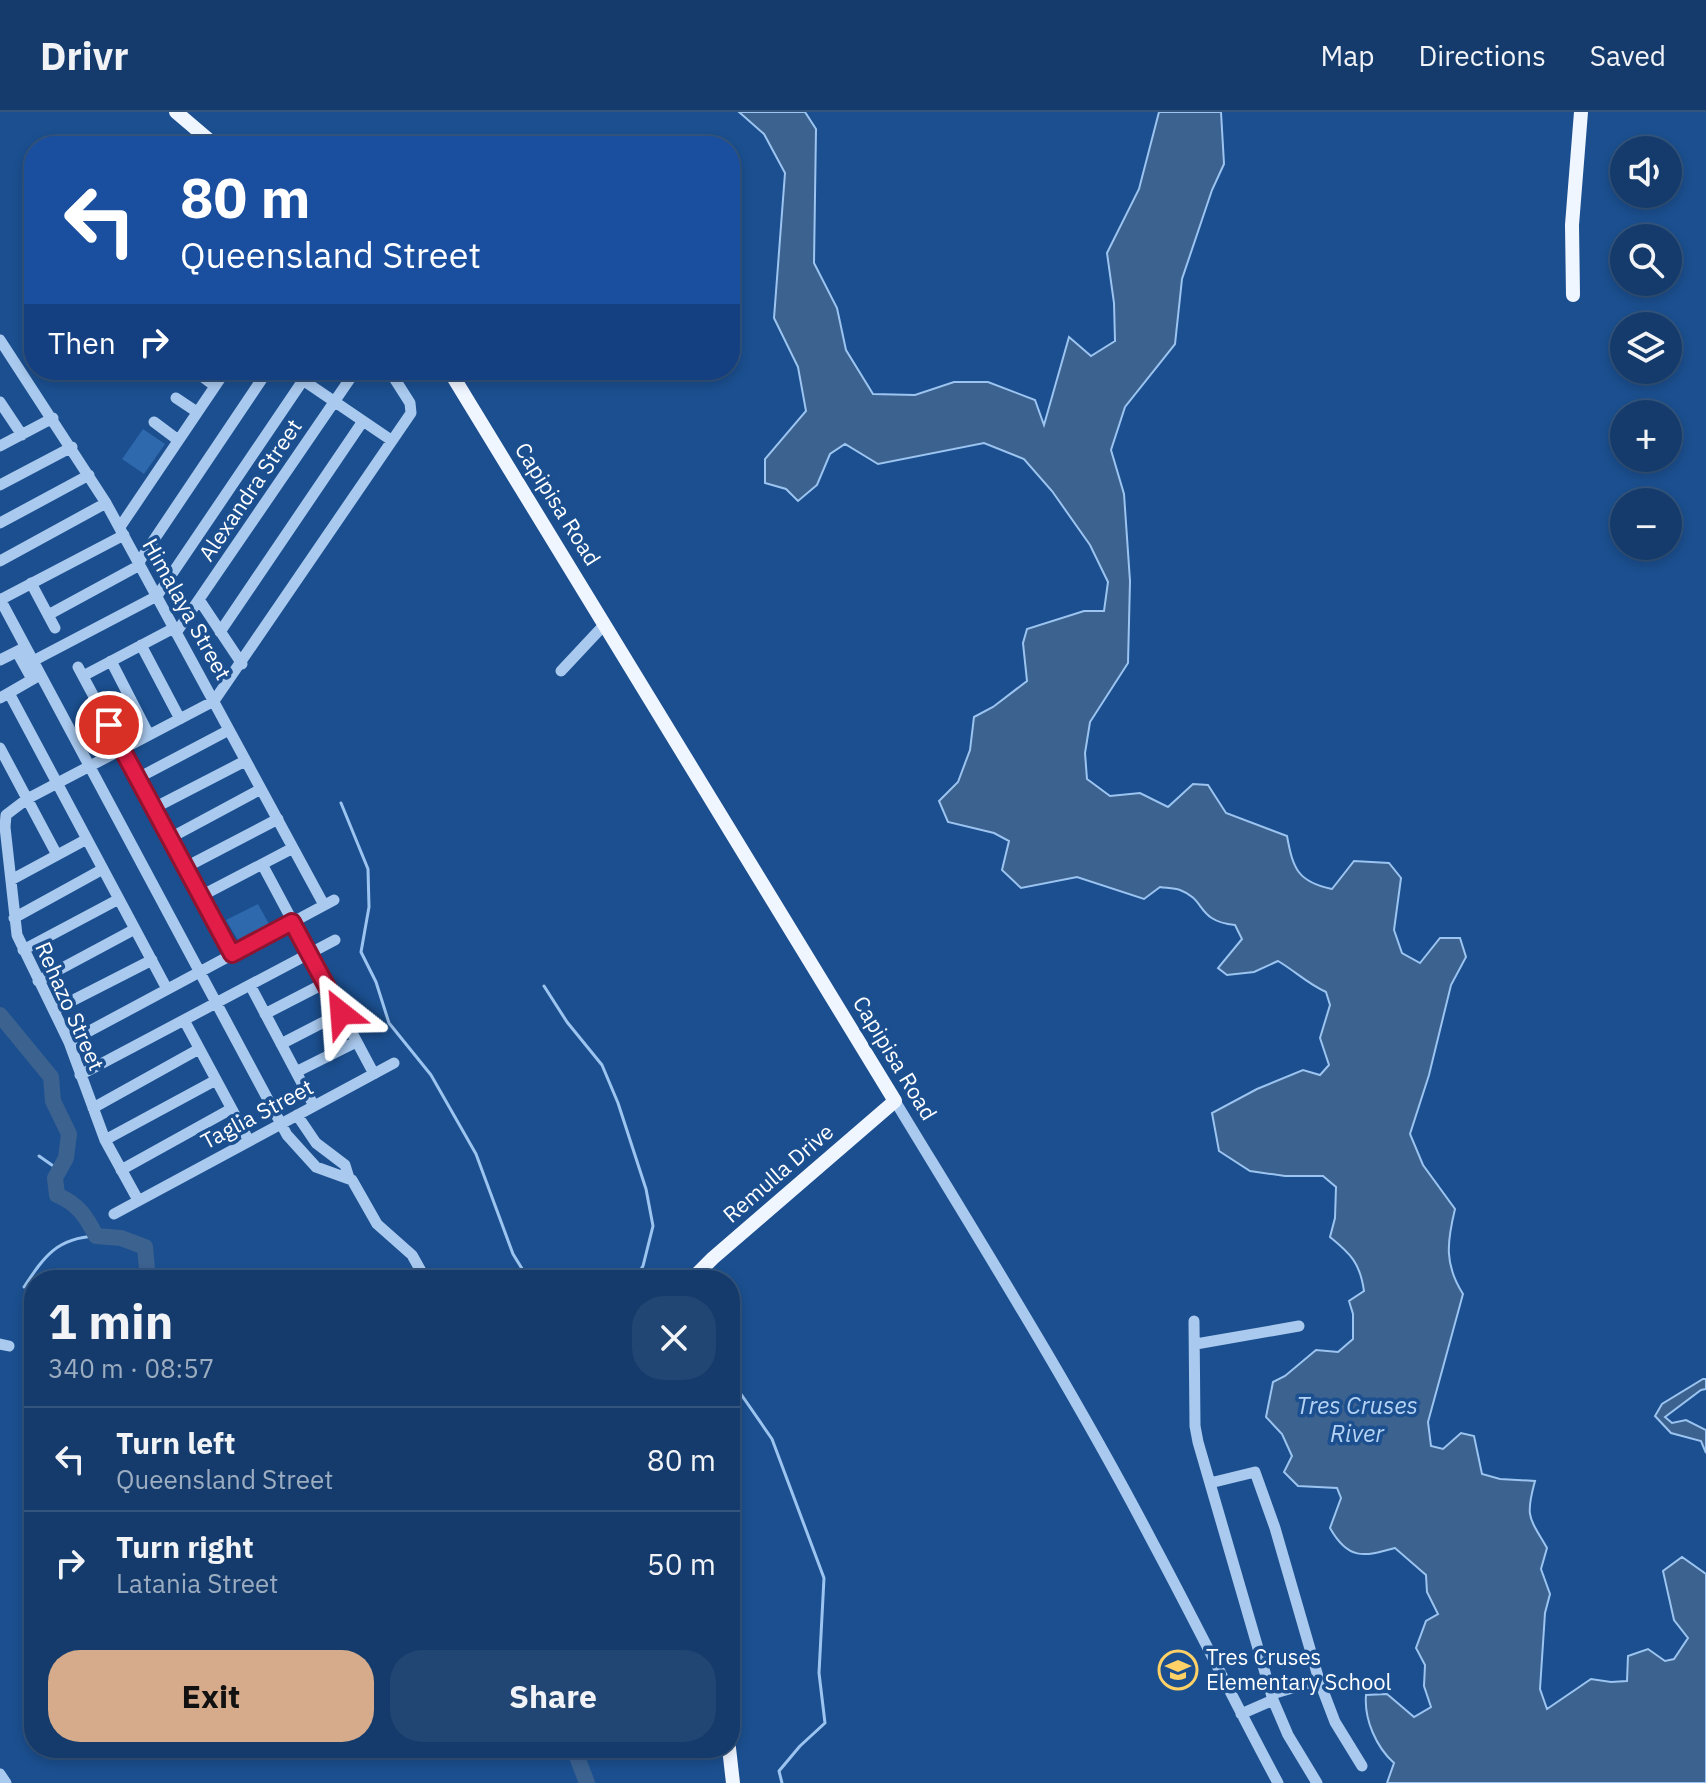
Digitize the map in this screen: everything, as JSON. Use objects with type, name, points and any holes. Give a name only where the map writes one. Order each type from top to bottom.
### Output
[{"type":"main road","points":[[176,112],[204,136]]},
{"type":"main road","points":[[1573,295],[1572,225],[1581,112]]},
{"type":"main road","name":"Capipisa Road","points":[[455,380],[895,1101]]},
{"type":"main road","name":"Remulla Drive","points":[[701,1270],[895,1101]]},
{"type":"main road","points":[[730,1758],[733,1783]]},
{"type":"street","name":"Himalaya Street","points":[[0,340],[24,375]]},
{"type":"street","name":"Himalaya Street","points":[[27,380],[106,503],[293,848],[329,902],[292,922]]},
{"type":"street","points":[[207,380],[215,386]]},
{"type":"street","points":[[219,380],[122,531],[0,600],[21,650],[89,766],[281,1124],[296,1147],[316,1167],[349,1178]]},
{"type":"street","points":[[48,615],[139,564],[261,380]]},
{"type":"street","points":[[33,661],[157,596],[303,380]]},
{"type":"street","points":[[311,380],[334,402],[391,440]]},
{"type":"street","name":"Alexandra Street","points":[[122,749],[80,672],[111,661],[175,630],[200,601],[349,380]]},
{"type":"street","points":[[214,701],[242,664],[411,408],[395,380]]},
{"type":"street","points":[[176,398],[197,412]]},
{"type":"street","points":[[0,402],[22,435]]},
{"type":"street","points":[[0,446],[53,418]]},
{"type":"street","points":[[220,632],[363,421]]},
{"type":"street","points":[[154,422],[178,440]]},
{"type":"street","points":[[0,485],[72,447]]},
{"type":"street","points":[[0,523],[89,475]]},
{"type":"street","points":[[0,561],[106,503]]},
{"type":"street","points":[[31,583],[55,628]]},
{"type":"street","points":[[200,601],[242,664]]},
{"type":"street","points":[[561,671],[605,624]]},
{"type":"street","points":[[141,645],[180,719]]},
{"type":"street","points":[[21,650],[33,661],[36,677]]},
{"type":"street","points":[[0,660],[21,650]]},
{"type":"street","points":[[111,661],[149,735]]},
{"type":"street","points":[[36,677],[4,695],[57,782],[167,989]]},
{"type":"street","name":"Rehazo Street","points":[[138,1200],[105,1140],[69,1042],[23,950],[14,918],[5,821],[10,810],[27,799],[214,701]]},
{"type":"street","points":[[138,778],[229,730]]},
{"type":"street","points":[[0,748],[57,855]]},
{"type":"street","points":[[122,749],[232,954]]},
{"type":"street","points":[[154,808],[245,761]]},
{"type":"street","points":[[170,838],[261,789]]},
{"type":"street","points":[[186,867],[278,819]]},
{"type":"street","points":[[11,880],[87,839]]},
{"type":"street","points":[[201,896],[293,848]]},
{"type":"street","points":[[262,864],[356,1042],[296,1072]]},
{"type":"street","points":[[14,918],[103,869]]},
{"type":"street","points":[[23,950],[119,899]]},
{"type":"street","points":[[69,1042],[292,922]]},
{"type":"street","points":[[38,981],[135,929]]},
{"type":"street","points":[[80,1075],[335,940]]},
{"type":"street","points":[[54,1010],[152,960]]},
{"type":"street","points":[[265,1014],[325,983]]},
{"type":"street","points":[[250,985],[314,1106]]},
{"type":"street","points":[[281,1044],[341,1013]]},
{"type":"street","points":[[184,1020],[249,1141]]},
{"type":"street","name":"Taglia Street","points":[[114,1214],[384,1068],[365,1059],[356,1042]]},
{"type":"street","points":[[93,1108],[199,1049]]},
{"type":"street","points":[[105,1140],[216,1080]]},
{"type":"street","name":"Capipisa Road","points":[[895,1101],[1083,1414],[1278,1783]]},
{"type":"street","points":[[121,1170],[231,1109]]},
{"type":"street","points":[[297,1115],[316,1143],[342,1161],[377,1224],[412,1255],[420,1270]]},
{"type":"street","points":[[1194,1321],[1195,1426],[1210,1483],[1272,1697],[1288,1735],[1317,1783]]},
{"type":"street","points":[[1196,1344],[1299,1326]]},
{"type":"street","points":[[1210,1483],[1255,1472],[1275,1528],[1319,1680],[1335,1722],[1362,1766]]},
{"type":"street","points":[[1241,1714],[1272,1697],[1319,1680]]},
{"type":"street","points":[[0,1774],[6,1783]]},
{"type":"shaded area","points":[[143,429],[165,444],[144,474],[122,459]]},
{"type":"shaded area","points":[[258,904],[269,924],[239,942],[226,920]]},
{"type":"water","name":"Tres Cruses River","points":[[739,112],[805,112],[816,129],[814,263],[837,308],[846,350],[873,394],[915,395],[954,382],[988,382],[1035,400],[1044,425],[1069,337],[1091,356],[1115,341],[1114,303],[1107,253],[1139,189],[1159,112],[1221,112],[1224,164],[1182,279],[1175,344],[1125,407],[1111,450],[1124,494],[1130,581],[1128,663],[1090,722],[1085,753],[1087,779],[1110,796],[1140,793],[1168,807],[1193,784],[1208,785],[1226,813],[1287,836],[1295,865],[1311,882],[1332,889],[1354,861],[1389,863],[1401,878],[1394,930],[1402,953],[1420,963],[1440,938],[1460,938],[1466,957],[1451,985],[1429,1075],[1410,1134],[1423,1165],[1455,1209],[1449,1253],[1453,1273],[1463,1294],[1428,1422],[1431,1446],[1443,1449],[1461,1433],[1474,1436],[1482,1474],[1500,1479],[1535,1481],[1530,1516],[1547,1548],[1541,1569],[1550,1594],[1545,1613],[1540,1689],[1547,1709],[1591,1679],[1627,1681],[1628,1656],[1648,1649],[1665,1661],[1674,1659],[1688,1638],[1674,1620],[1663,1571],[1682,1557],[1706,1574],[1706,1783],[1387,1783],[1394,1763],[1372,1732],[1366,1695],[1387,1694],[1414,1717],[1431,1707],[1424,1686],[1425,1665],[1416,1648],[1426,1621],[1438,1614],[1427,1592],[1426,1575],[1395,1548],[1365,1554],[1343,1546],[1330,1528],[1341,1498],[1337,1488],[1298,1486],[1284,1472],[1292,1456],[1282,1434],[1266,1417],[1273,1382],[1316,1350],[1338,1352],[1353,1339],[1353,1314],[1349,1301],[1364,1291],[1360,1273],[1344,1249],[1330,1237],[1335,1218],[1336,1187],[1323,1176],[1285,1176],[1250,1171],[1219,1151],[1212,1113],[1257,1089],[1303,1070],[1320,1075],[1329,1065],[1320,1038],[1330,1005],[1326,992],[1278,961],[1254,972],[1227,975],[1218,968],[1242,939],[1235,925],[1208,915],[1189,894],[1160,887],[1144,899],[1077,877],[1021,888],[1002,870],[1009,841],[994,833],[948,822],[939,801],[958,782],[970,750],[974,717],[993,707],[1027,681],[1023,643],[1027,629],[1084,611],[1104,611],[1108,582],[1090,545],[1052,491],[1024,459],[984,443],[878,464],[845,444],[830,454],[817,485],[798,501],[786,489],[765,483],[765,459],[806,411],[798,367],[774,318],[785,173],[764,134]]},
{"type":"water","points":[[1706,1379],[1706,1389],[1665,1417],[1672,1423],[1686,1420],[1706,1430],[1706,1453],[1701,1441],[1671,1433],[1655,1416],[1662,1404]]},
{"type":"waterway","points":[[341,803],[368,869],[369,907],[361,952],[376,982],[389,1023],[431,1075],[476,1154],[513,1254],[523,1270]]},
{"type":"waterway","points":[[544,986],[567,1022],[602,1065],[618,1103],[646,1189],[653,1226],[640,1270]]},
{"type":"waterway","points":[[0,1015],[51,1077],[53,1101],[69,1134],[66,1158],[55,1178],[57,1195],[81,1211],[96,1236],[121,1238],[145,1247],[147,1270]]},
{"type":"waterway","points":[[39,1156],[59,1170]]},
{"type":"waterway","points":[[36,1270],[61,1245],[96,1236]]},
{"type":"waterway","points":[[740,1393],[772,1439],[824,1578],[819,1673],[825,1723],[779,1771],[782,1783]]},
{"type":"waterway","points":[[578,1758],[587,1783]]},
{"type":"place","name":"Tres Cruses Elementary School","points":[[1178,1670]]},
{"type":"route","points":[[109,725],[232,954],[292,922],[341,1013]]}]
